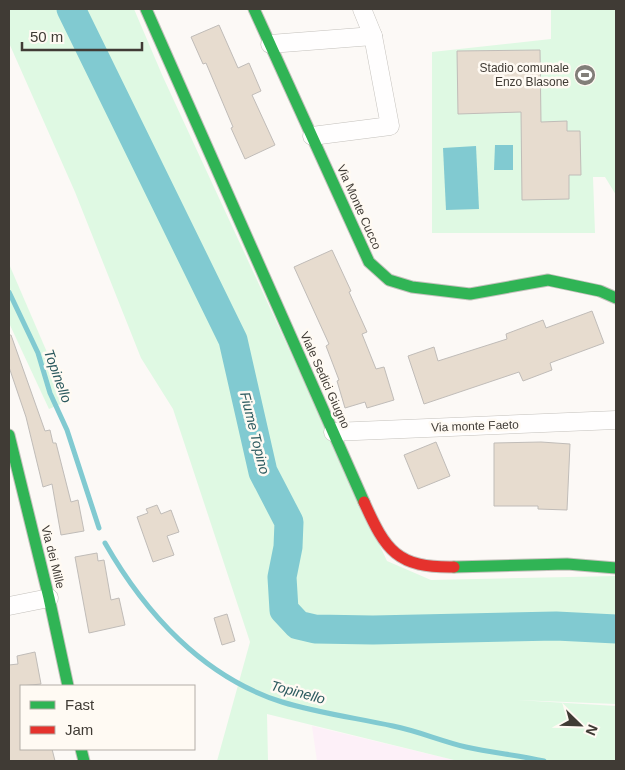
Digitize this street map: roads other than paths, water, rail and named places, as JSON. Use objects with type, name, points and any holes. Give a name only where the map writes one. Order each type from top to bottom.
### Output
[{"type":"street","name":"Viale Sedici Giugno","points":[[146,9],[378,533],[395,554],[418,565],[446,567],[566,564],[616,568]]},
{"type":"street","name":"Via Monte Cucco","points":[[254,9],[369,262],[389,280],[412,287],[470,294],[548,280],[600,291],[616,298]]},
{"type":"street","points":[[312,136],[390,126],[373,36],[362,9]]},
{"type":"street","points":[[270,44],[373,36]]},
{"type":"street","name":"Via monte Faeto","points":[[333,432],[616,420]]},
{"type":"street","name":"Via dei Mille","points":[[9,435],[49,598],[68,685]]},
{"type":"street","points":[[9,606],[49,598]]},
{"type":"water","points":[[495,145],[513,145],[513,170],[494,170]]},
{"type":"water","points":[[476,146],[479,209],[446,210],[443,148]]},
{"type":"waterway","name":"Fiume Topino","points":[[71,9],[233,340],[263,472],[289,522],[288,547],[282,577],[284,610],[298,625],[315,629],[373,630],[556,626],[616,629]]},
{"type":"waterway","name":"Topinello","points":[[9,292],[38,353],[50,393],[67,430],[99,528]]},
{"type":"waterway","name":"Topinello","points":[[105,543],[138,594],[179,639],[202,659],[253,691],[282,702],[402,728],[466,747],[544,761]]},
{"type":"place","name":"Stadio comunale Enzo Blasone","points":[[585,75]]}]
